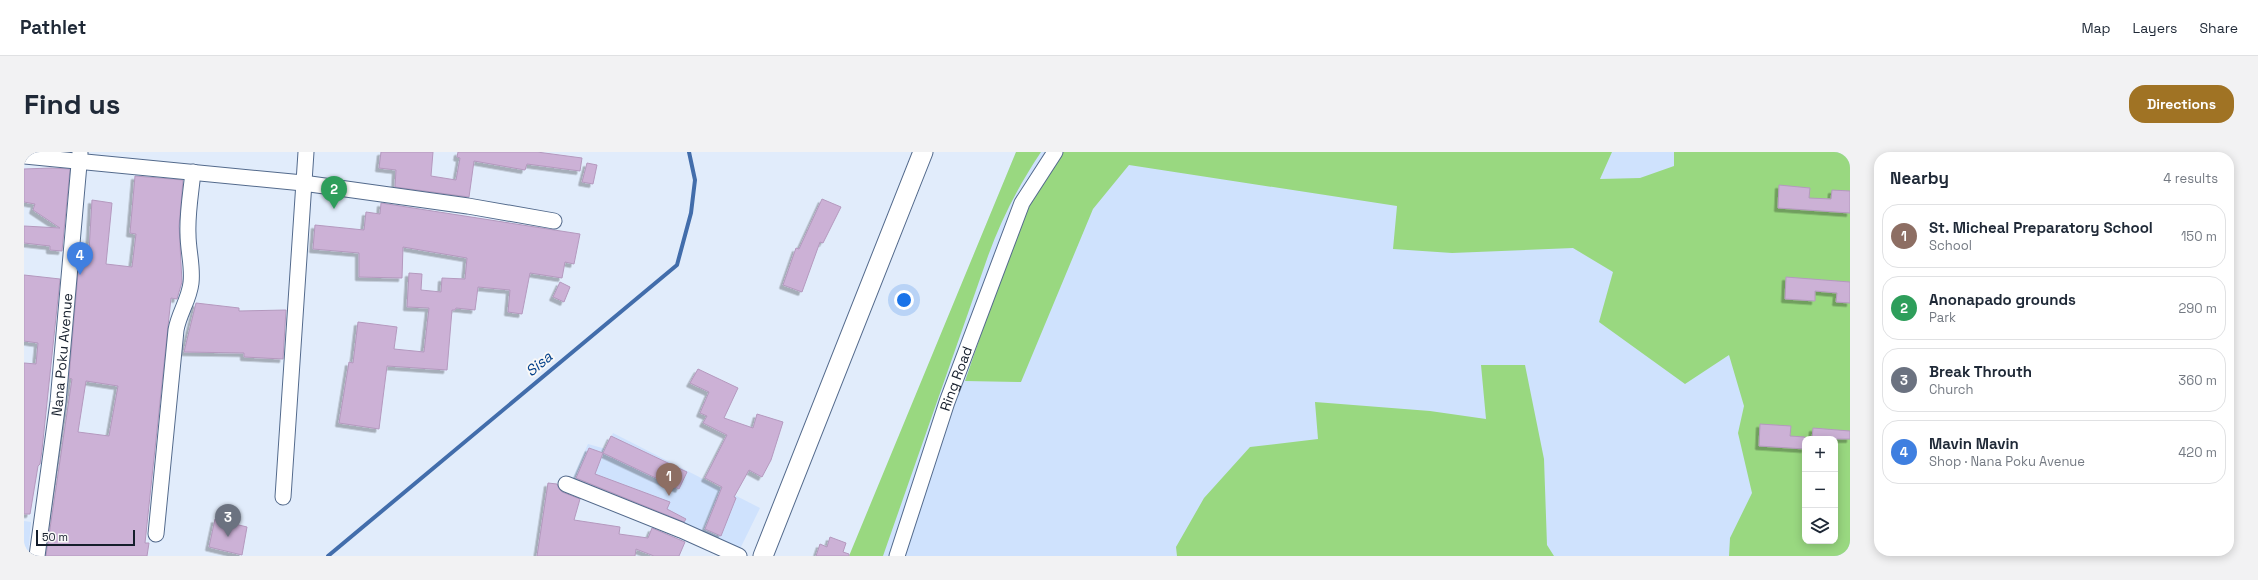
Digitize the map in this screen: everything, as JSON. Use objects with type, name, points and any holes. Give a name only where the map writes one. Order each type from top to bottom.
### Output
[{"type":"street","points":[[284,497],[306,152]]},
{"type":"street","points":[[763,556],[924,152]]},
{"type":"street","name":"Ring Road","points":[[897,556],[947,402],[1022,203],[1055,152]]},
{"type":"street","points":[[24,156],[79,157],[193,172],[303,182],[461,205],[554,221]]},
{"type":"street","name":"Nana Poku Avenue","points":[[37,556],[58,402],[79,157]]},
{"type":"street","points":[[156,534],[176,330],[178,316],[186,302],[191,285],[192,264],[188,233],[193,172]]},
{"type":"street","points":[[566,484],[681,530],[739,556]]},
{"type":"shaded area","points":[[1016,152],[1850,152],[1850,556],[850,556]]},
{"type":"shaded area","points":[[613,433],[760,508],[738,553],[570,484],[588,444],[606,449]]},
{"type":"shaded area","points":[[24,521],[31,522],[28,556],[24,556]]},
{"type":"green space","points":[[1016,152],[1041,152],[1025,177],[993,242],[883,556],[849,556]]},
{"type":"green space","points":[[1061,152],[1612,152],[1600,179],[1640,178],[1674,166],[1674,152],[1850,152],[1850,556],[1729,556],[1730,538],[1752,493],[1738,433],[1744,406],[1729,355],[1685,384],[1599,322],[1613,272],[1573,248],[1452,253],[1393,249],[1397,206],[1129,165],[1093,209],[1021,382],[965,381],[1020,221]]},
{"type":"green space","points":[[1481,365],[1525,365],[1544,459],[1547,545],[1554,556],[1177,556],[1176,547],[1204,498],[1250,447],[1318,439],[1315,402],[1430,411],[1486,419]]},
{"type":"building","points":[[381,152],[433,152],[431,176],[456,180],[460,158],[457,157],[458,152],[537,152],[582,158],[580,171],[527,164],[525,170],[474,161],[469,197],[395,187],[396,170],[379,168]]},
{"type":"building","points":[[587,163],[597,165],[593,184],[582,182]]},
{"type":"building","points":[[24,169],[70,169],[62,251],[50,250],[50,246],[24,243],[24,226],[60,228],[33,210],[35,204],[24,202]]},
{"type":"building","points":[[135,176],[183,180],[179,226],[182,282],[177,299],[171,298],[145,543],[149,543],[147,556],[46,556],[72,379],[69,378],[79,262],[84,262],[85,250],[89,251],[92,200],[112,203],[106,264],[132,267],[136,234],[130,233]],"holes":[[[86,381],[118,386],[109,436],[78,432]]]},
{"type":"building","points":[[1779,185],[1810,188],[1809,198],[1831,199],[1832,190],[1850,191],[1850,213],[1778,208]]},
{"type":"building","points":[[822,199],[841,207],[823,243],[820,242],[802,292],[783,285],[796,248],[799,249]]},
{"type":"building","points":[[381,203],[580,234],[574,264],[565,262],[562,278],[530,273],[522,314],[508,312],[510,290],[478,287],[475,310],[456,308],[455,310],[452,310],[447,370],[387,366],[379,429],[339,423],[349,362],[353,363],[358,322],[397,327],[394,349],[424,352],[429,308],[407,307],[409,273],[422,274],[421,290],[441,292],[442,278],[465,279],[467,258],[403,247],[402,278],[359,277],[359,253],[313,249],[315,225],[364,230],[366,212],[380,214]]},
{"type":"building","points":[[24,275],[60,279],[42,450],[30,514],[24,514],[24,363],[36,364],[38,343],[24,341]]},
{"type":"building","points":[[1786,277],[1850,282],[1850,303],[1836,302],[1837,293],[1815,291],[1815,301],[1785,299]]},
{"type":"building","points":[[560,282],[570,287],[564,302],[553,297]]},
{"type":"building","points":[[196,303],[239,308],[239,311],[286,310],[283,359],[244,357],[244,353],[184,352]]},
{"type":"building","points":[[698,369],[738,388],[724,418],[753,428],[757,414],[783,422],[771,460],[762,477],[749,470],[734,497],[736,498],[721,536],[705,529],[722,487],[705,478],[727,435],[703,423],[707,416],[700,413],[709,392],[690,383]]},
{"type":"building","points":[[1760,424],[1791,426],[1790,436],[1802,437],[1802,449],[1759,446]]},
{"type":"building","points":[[1813,428],[1850,431],[1850,439],[1838,439],[1838,436],[1812,436]]},
{"type":"building","points":[[611,436],[687,472],[679,489],[603,453]]},
{"type":"building","points":[[589,448],[603,453],[595,474],[670,502],[667,509],[686,519],[684,522],[576,478]]},
{"type":"building","points":[[548,483],[557,484],[562,492],[580,499],[574,520],[620,527],[619,534],[648,538],[652,528],[685,542],[679,556],[654,556],[636,549],[635,556],[537,556]]},
{"type":"building","points":[[215,519],[247,527],[242,555],[209,547]]},
{"type":"building","points":[[830,537],[846,543],[843,552],[849,554],[849,556],[816,556],[820,544],[827,547]]},
{"type":"waterway","name":"Sisa","points":[[328,556],[677,265],[691,213],[695,180],[689,152]]},
{"type":"place","name":"Anonapado grounds","points":[[334,209]]},
{"type":"place","name":"Mavin Mavin","points":[[80,275]]},
{"type":"place","name":"St. Micheal Preparatory School","points":[[669,496]]},
{"type":"place","name":"Break Throuth","points":[[228,537]]}]
